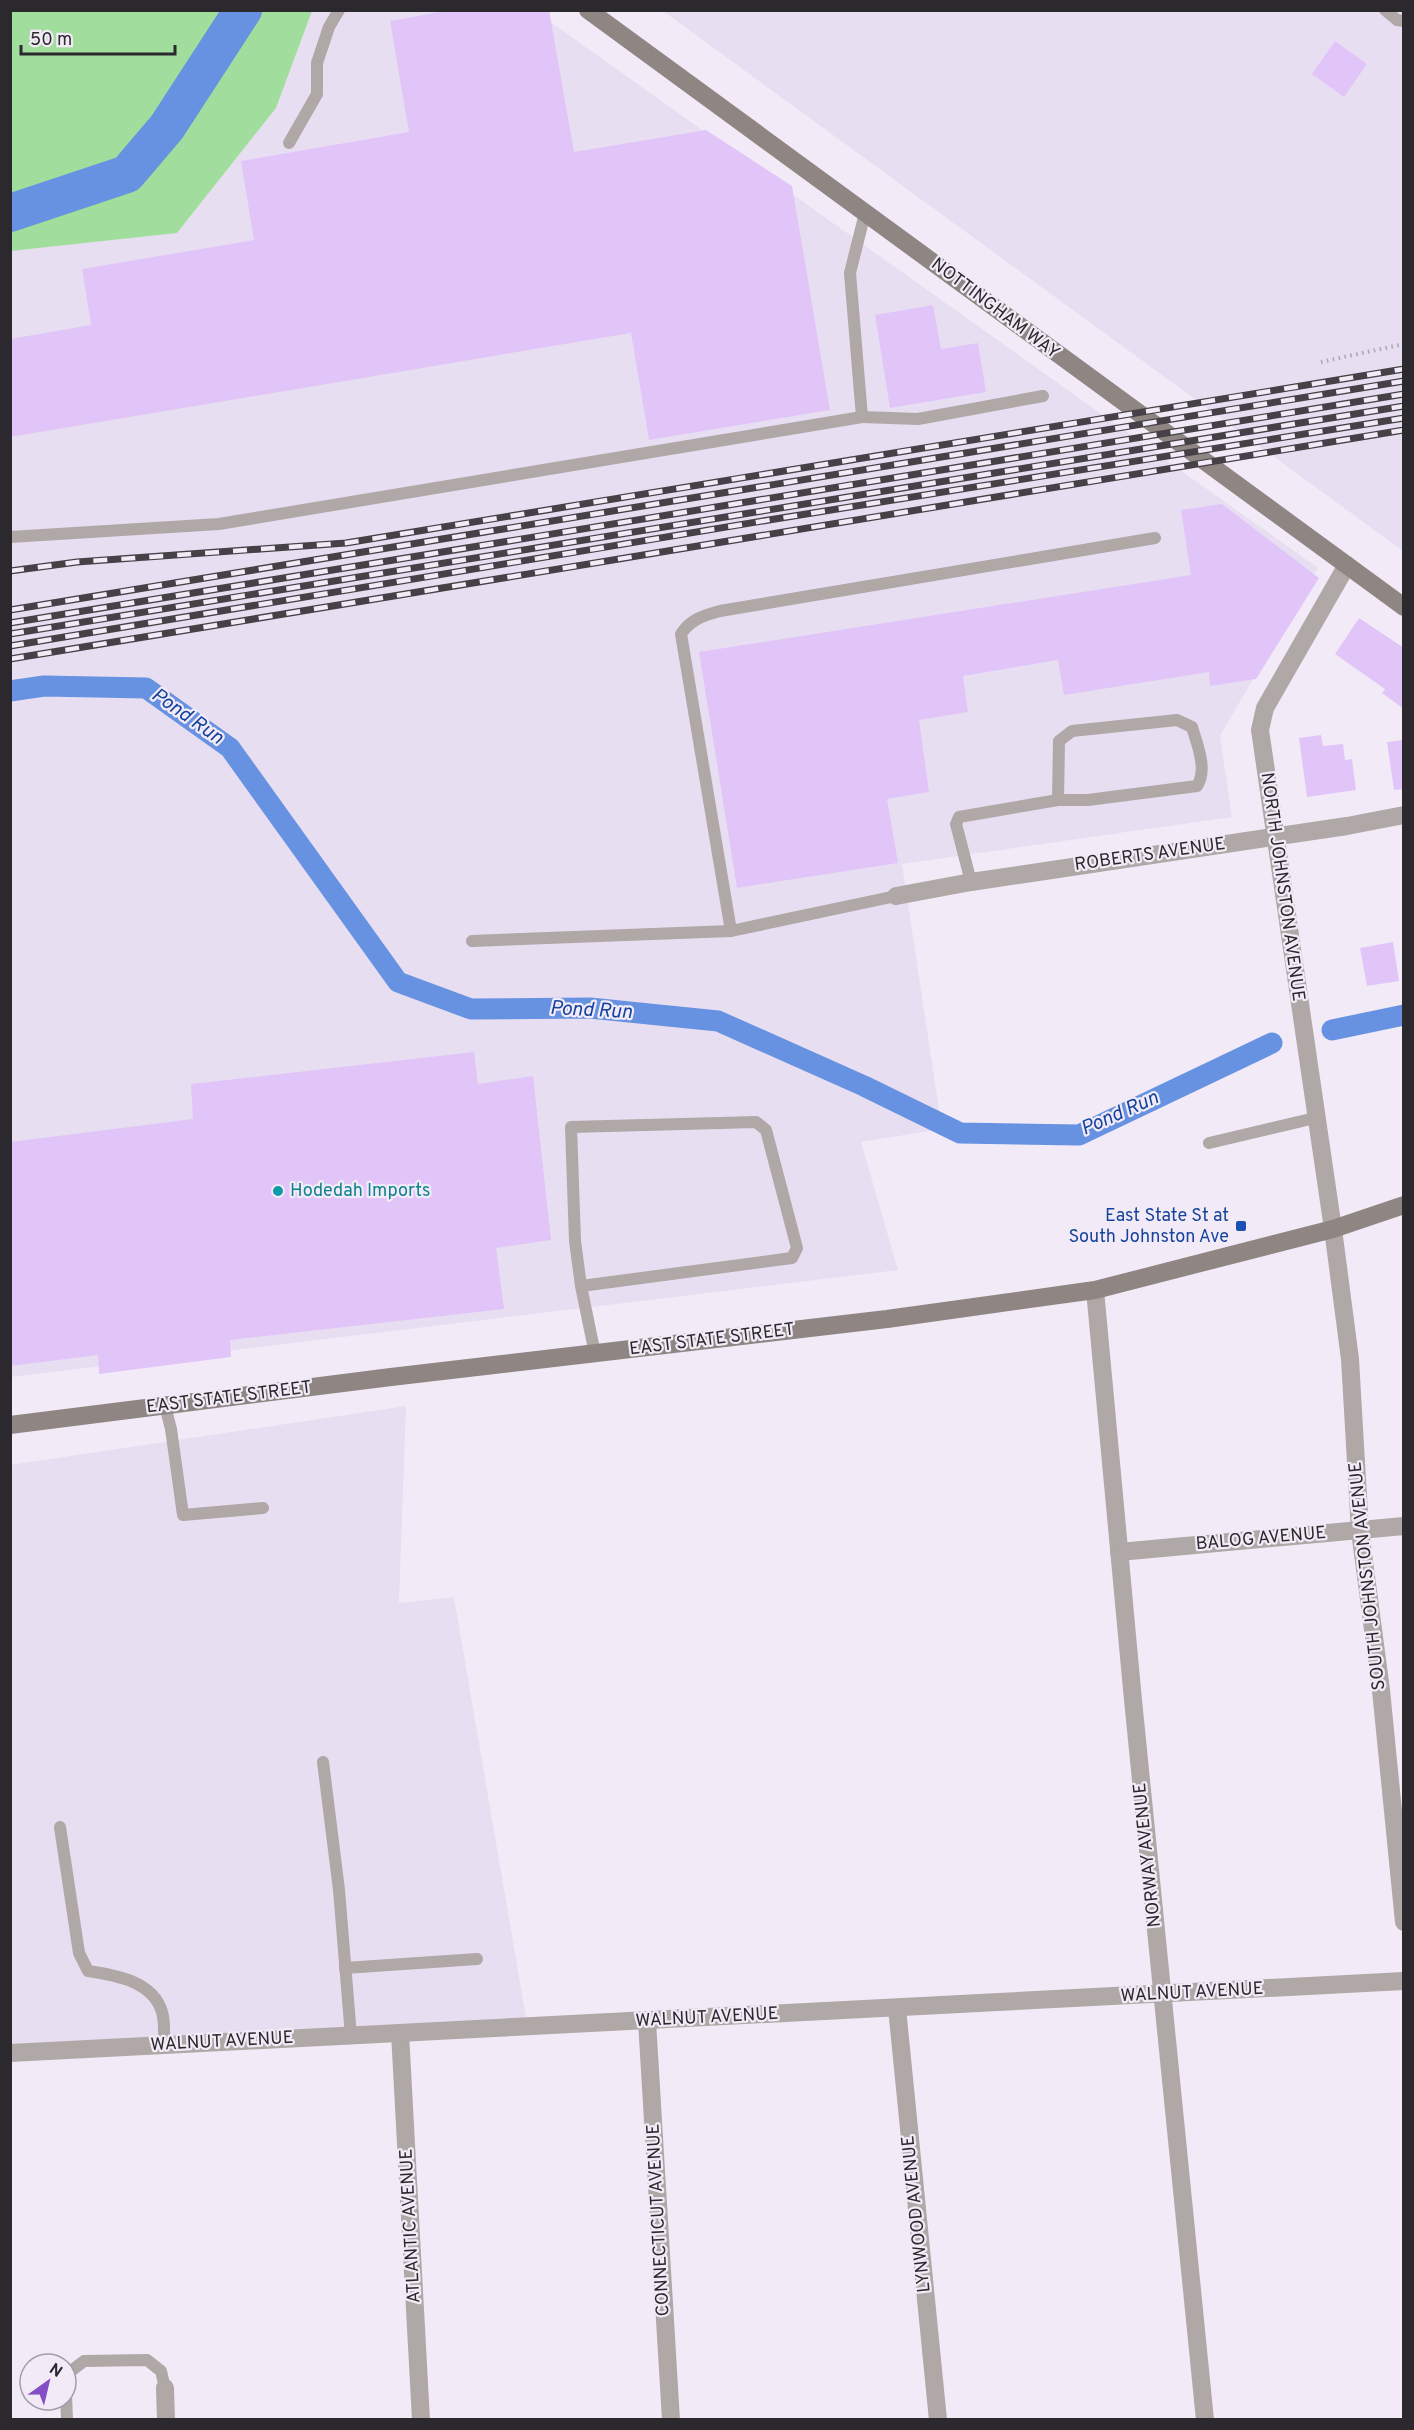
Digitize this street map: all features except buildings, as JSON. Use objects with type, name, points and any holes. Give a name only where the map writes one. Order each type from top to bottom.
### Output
[{"type":"street","name":"NOTTINGHAM WAY","points":[[588,10],[1404,607]]},
{"type":"street","name":"NORTH JOHNSTON AVENUE","points":[[1333,1229],[1260,730],[1265,708],[1347,565]]},
{"type":"street","name":"ROBERTS AVENUE","points":[[896,896],[971,882],[1275,837],[1404,815]]},
{"type":"street","name":"EAST STATE STREET","points":[[10,1425],[887,1319],[1095,1290],[1333,1229],[1404,1205]]},
{"type":"street","name":"SOUTH JOHNSTON AVENUE","points":[[1333,1229],[1350,1359],[1360,1531],[1381,1690],[1404,1922]]},
{"type":"street","name":"NORWAY AVENUE","points":[[1095,1290],[1205,2420]]},
{"type":"street","name":"BALOG AVENUE","points":[[1119,1552],[1404,1526]]},
{"type":"street","name":"WALNUT AVENUE","points":[[10,2053],[1404,1981]]},
{"type":"street","name":"LYNWOOD AVENUE","points":[[897,2008],[938,2420]]},
{"type":"street","name":"CONNECTICUT AVENUE","points":[[647,2021],[670,2420]]},
{"type":"street","name":"ATLANTIC AVENUE","points":[[400,2033],[422,2420]]},
{"type":"street","points":[[165,2388],[166,2420]]},
{"type":"lane","points":[[290,143],[317,94],[317,63],[329,27],[339,10]]},
{"type":"lane","points":[[1385,10],[1397,20],[1404,21]]},
{"type":"lane","points":[[862,417],[850,273],[865,213]]},
{"type":"lane","points":[[10,537],[219,524],[862,417],[918,419],[1043,396]]},
{"type":"lane","points":[[731,931],[681,634],[687,626],[697,618],[720,611],[1155,538]]},
{"type":"lane","points":[[971,882],[956,824],[959,817],[1062,800],[1088,800],[1197,786],[1201,780],[1200,753],[1192,728],[1177,720],[1072,731],[1059,741],[1062,800]]},
{"type":"lane","points":[[471,941],[731,931],[896,896]]},
{"type":"lane","points":[[1209,1143],[1315,1118]]},
{"type":"lane","points":[[581,1286],[792,1258],[797,1248],[766,1130],[756,1122],[571,1126],[575,1241],[581,1286],[595,1354]]},
{"type":"lane","points":[[165,1406],[171,1429],[183,1515],[263,1508]]},
{"type":"lane","points":[[323,1762],[339,1890],[351,2036]]},
{"type":"lane","points":[[60,1827],[79,1953],[88,1971],[109,1974],[146,1987],[162,2011],[164,2045]]},
{"type":"lane","points":[[345,1968],[477,1959]]},
{"type":"lane","points":[[78,2366],[84,2361],[147,2360],[160,2371],[165,2388]]},
{"type":"path","points":[[1322,362],[1404,344]]},
{"type":"shaded area","points":[[312,11],[535,11],[1318,568],[1220,736],[1232,817],[902,864],[942,1129],[861,1142],[898,1270],[11,1377],[10,251],[177,233],[276,108]]},
{"type":"shaded area","points":[[663,11],[1403,11],[1403,551]]},
{"type":"shaded area","points":[[406,1406],[399,1603],[454,1597],[527,2023],[11,2051],[10,1465]]},
{"type":"green space","points":[[10,11],[312,11],[276,108],[177,233],[11,251]]},
{"type":"waterway","points":[[10,213],[127,174],[167,127],[243,10]]},
{"type":"waterway","name":"Pond Run","points":[[10,691],[44,686],[146,688],[230,748],[398,982],[471,1009],[590,1008],[718,1021],[864,1086],[960,1133],[1079,1135],[1272,1043]]},
{"type":"waterway","name":"Pond Run","points":[[1332,1030],[1404,1015]]},
{"type":"railway","points":[[10,571],[77,562],[346,543],[1404,369]]},
{"type":"railway","points":[[10,610],[1404,381]]},
{"type":"railway","points":[[10,623],[1404,394]]},
{"type":"railway","points":[[10,634],[1404,406]]},
{"type":"railway","points":[[10,646],[775,519],[1404,418]]},
{"type":"railway","points":[[10,659],[1404,430]]},
{"type":"place","name":"Hodedah Imports","points":[[278,1191]]},
{"type":"place","name":"East State St at South Johnston Ave","points":[[1241,1226]]}]
